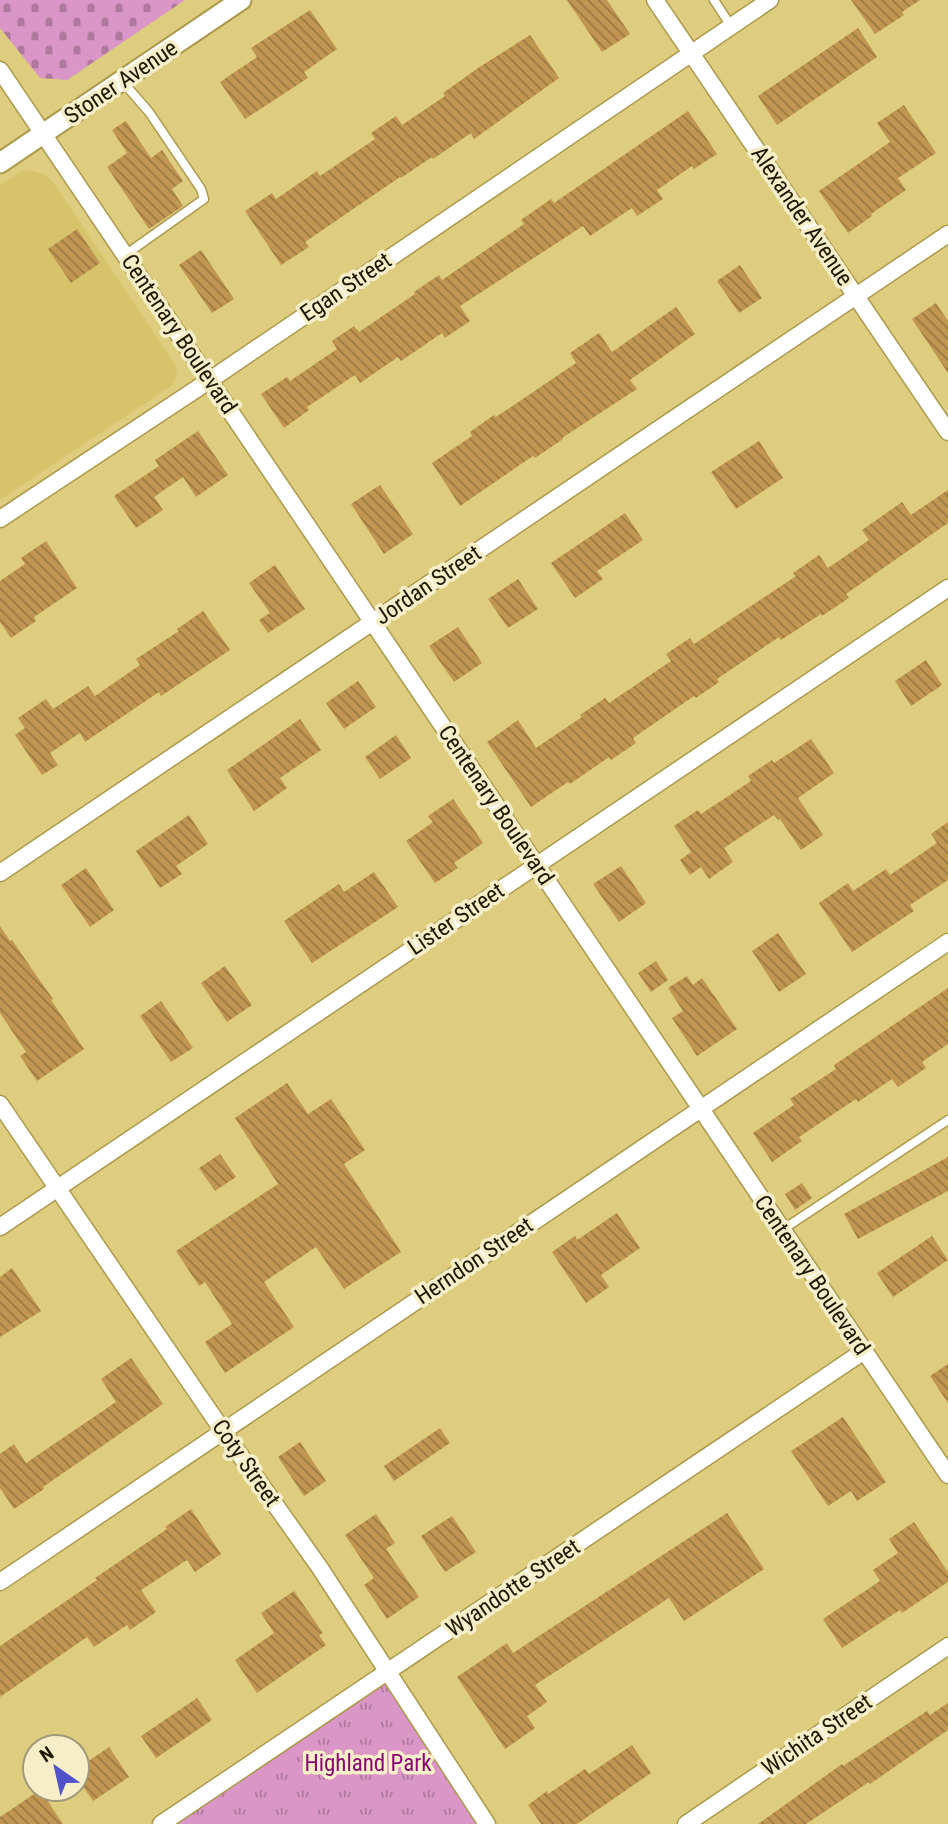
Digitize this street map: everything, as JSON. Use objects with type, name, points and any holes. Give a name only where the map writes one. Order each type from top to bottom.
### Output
[{"type":"street","name":"Stoner Avenue","points":[[0,163],[242,0]]},
{"type":"street","name":"Alexander Avenue","points":[[655,0],[948,432]]},
{"type":"street","name":"Egan Street","points":[[0,519],[770,0]]},
{"type":"street","name":"Centenary Boulevard","points":[[0,70],[699,1109],[947,1471]]},
{"type":"street","name":"Jordan Street","points":[[0,873],[948,234]]},
{"type":"street","name":"Lister Street","points":[[0,1227],[948,587]]},
{"type":"street","name":"Herndon Street","points":[[0,1582],[948,942]]},
{"type":"street","name":"Coty Street","points":[[0,1104],[320,1568],[487,1824]]},
{"type":"street","name":"Wyandotte Street","points":[[161,1824],[864,1351]]},
{"type":"street","name":"Wichita Street","points":[[686,1824],[948,1646]]},
{"type":"lane","points":[[714,0],[731,26]]},
{"type":"lane","points":[[122,81],[149,112],[201,189],[204,199],[125,255]]},
{"type":"lane","points":[[782,1230],[948,1120]]},
{"type":"shaded area","points":[[28,170],[41,173],[57,188],[176,366],[177,377],[171,386],[0,500],[0,185]]},
{"type":"green space","points":[[0,0],[185,0],[67,80],[40,78],[0,28]]},
{"type":"green space","name":"Highland Park","points":[[386,1679],[481,1824],[171,1824]]},
{"type":"building","points":[[567,0],[607,0],[630,34],[602,52]]},
{"type":"building","points":[[851,0],[920,0],[902,12],[904,15],[875,34]]},
{"type":"building","points":[[310,10],[337,49],[304,72],[308,78],[245,119],[220,82],[257,57],[251,48]]},
{"type":"building","points":[[858,28],[877,57],[777,125],[758,96]]},
{"type":"building","points":[[530,35],[559,78],[474,139],[471,133],[400,177],[305,242],[309,247],[281,265],[245,211],[272,193],[276,199],[317,171],[320,176],[375,139],[371,133],[396,116],[402,125],[445,96],[443,93],[478,68]]},
{"type":"building","points":[[904,105],[936,153],[898,178],[906,190],[848,233],[819,191],[890,142],[877,123]]},
{"type":"building","points":[[688,111],[717,154],[694,169],[692,166],[657,190],[663,199],[637,216],[632,208],[590,236],[583,226],[460,306],[470,321],[445,338],[442,333],[401,361],[398,357],[360,383],[355,375],[307,407],[309,410],[284,428],[261,394],[287,377],[290,381],[337,349],[332,341],[354,326],[359,332],[439,275],[442,280],[524,224],[521,220],[551,199],[554,203]]},
{"type":"building","points":[[126,121],[151,158],[162,150],[183,181],[172,189],[183,206],[149,229],[107,167],[127,153],[112,130]]},
{"type":"building","points":[[77,229],[100,263],[71,283],[48,249]]},
{"type":"building","points":[[201,250],[234,299],[212,313],[179,265]]},
{"type":"building","points":[[740,265],[762,298],[739,313],[717,281]]},
{"type":"building","points":[[936,303],[948,321],[948,373],[912,319]]},
{"type":"building","points":[[676,307],[695,334],[630,380],[637,389],[460,506],[432,463],[472,436],[470,432],[494,415],[496,417],[576,363],[570,353],[599,333],[612,352]]},
{"type":"building","points":[[198,431],[228,475],[196,497],[183,477],[154,497],[163,510],[136,528],[114,496],[159,466],[155,460]]},
{"type":"building","points":[[759,441],[783,478],[736,509],[711,472]]},
{"type":"building","points":[[380,485],[413,534],[384,554],[351,504]]},
{"type":"building","points":[[948,490],[948,523],[846,594],[849,598],[781,640],[779,637],[717,679],[719,682],[696,698],[694,696],[633,738],[636,743],[531,807],[487,742],[518,720],[536,748],[605,698],[609,703],[671,661],[666,654],[690,638],[694,644],[796,576],[793,573],[819,555],[828,568],[869,540],[862,530],[902,502],[911,515]]},
{"type":"building","points":[[625,513],[643,540],[597,571],[603,579],[575,598],[551,563]]},
{"type":"building","points":[[46,541],[77,588],[34,617],[36,621],[11,638],[0,622],[0,581],[25,564],[21,558]]},
{"type":"building","points":[[275,565],[305,609],[268,633],[259,620],[270,613],[249,583]]},
{"type":"building","points":[[518,579],[538,609],[508,628],[488,599]]},
{"type":"building","points":[[203,611],[230,650],[161,696],[159,692],[85,742],[80,733],[50,753],[58,765],[42,775],[15,735],[25,728],[18,718],[46,699],[53,709],[88,686],[95,696],[140,665],[136,659],[179,631],[177,629]]},
{"type":"building","points":[[458,627],[482,663],[454,682],[429,646]]},
{"type":"building","points":[[926,660],[942,685],[911,706],[895,681]]},
{"type":"building","points":[[358,681],[376,707],[344,729],[326,703]]},
{"type":"building","points":[[300,719],[321,750],[280,778],[287,788],[254,811],[227,770]]},
{"type":"building","points":[[396,735],[411,758],[380,779],[365,757]]},
{"type":"building","points":[[811,739],[834,773],[798,798],[823,835],[801,850],[780,819],[774,815],[724,848],[733,862],[709,879],[701,867],[690,875],[680,860],[691,852],[674,826],[698,810],[701,814],[751,781],[748,776]]},
{"type":"building","points":[[453,799],[483,843],[454,863],[458,868],[435,883],[406,841],[433,822],[428,816]]},
{"type":"building","points":[[189,815],[208,844],[176,866],[182,874],[160,888],[136,851]]},
{"type":"building","points":[[948,822],[948,880],[910,905],[914,911],[852,952],[819,903],[848,883],[853,891],[886,869],[890,875],[937,843],[931,834]]},
{"type":"building","points":[[621,866],[646,903],[619,922],[593,884]]},
{"type":"building","points":[[86,868],[114,910],[90,927],[61,885]]},
{"type":"building","points":[[374,872],[398,907],[312,963],[284,921],[339,884],[344,892]]},
{"type":"building","points":[[0,926],[53,999],[51,1000],[84,1049],[37,1081],[20,1056],[26,1052],[0,1013]]},
{"type":"building","points":[[778,933],[806,974],[779,992],[752,951]]},
{"type":"building","points":[[656,961],[668,980],[651,992],[638,973]]},
{"type":"building","points":[[225,966],[252,1005],[227,1022],[201,983]]},
{"type":"building","points":[[687,976],[693,985],[702,978],[737,1029],[697,1056],[672,1018],[683,1011],[668,988]]},
{"type":"building","points":[[948,988],[948,1044],[922,1062],[926,1068],[898,1087],[892,1079],[858,1102],[856,1099],[799,1137],[802,1141],[772,1162],[753,1133],[794,1105],[790,1099],[836,1069],[834,1065]]},
{"type":"building","points":[[161,1001],[193,1048],[171,1062],[140,1016]]},
{"type":"building","points":[[287,1083],[308,1114],[331,1099],[365,1150],[344,1164],[401,1252],[344,1289],[316,1247],[264,1282],[294,1327],[225,1373],[205,1342],[232,1324],[205,1282],[199,1286],[176,1251],[278,1184],[235,1118]]},
{"type":"building","points":[[220,1154],[236,1177],[215,1191],[199,1168]]},
{"type":"building","points":[[948,1157],[948,1191],[858,1239],[844,1214]]},
{"type":"building","points":[[802,1183],[812,1198],[795,1210],[785,1194]]},
{"type":"building","points":[[617,1213],[640,1248],[601,1275],[609,1287],[586,1303],[552,1252],[575,1236],[577,1240]]},
{"type":"building","points":[[932,1236],[948,1260],[893,1297],[877,1273]]},
{"type":"building","points":[[12,1268],[41,1311],[0,1337],[0,1277]]},
{"type":"building","points":[[131,1358],[163,1404],[14,1509],[0,1488],[0,1454],[14,1444],[26,1463],[116,1402],[101,1379]]},
{"type":"building","points":[[948,1364],[948,1403],[930,1376]]},
{"type":"building","points":[[843,1417],[886,1482],[857,1501],[851,1491],[828,1506],[791,1451]]},
{"type":"building","points":[[440,1428],[450,1443],[394,1481],[384,1466]]},
{"type":"building","points":[[300,1442],[326,1481],[304,1496],[278,1457]]},
{"type":"building","points":[[191,1509],[221,1554],[195,1572],[187,1560],[141,1590],[156,1612],[130,1630],[127,1625],[94,1647],[87,1637],[0,1697],[0,1646],[97,1580],[95,1578],[167,1529],[165,1527]]},
{"type":"building","points":[[727,1513],[764,1569],[684,1621],[669,1598],[535,1685],[547,1702],[527,1716],[535,1728],[505,1749],[457,1677],[507,1643],[513,1653]]},
{"type":"building","points":[[376,1514],[395,1543],[386,1549],[419,1597],[387,1619],[364,1585],[374,1578],[345,1535]]},
{"type":"building","points":[[452,1516],[476,1552],[445,1572],[421,1536]]},
{"type":"building","points":[[914,1522],[948,1572],[948,1582],[842,1648],[823,1619],[880,1581],[873,1570],[898,1553],[889,1539]]},
{"type":"building","points":[[294,1591],[323,1633],[319,1635],[326,1645],[257,1693],[235,1660],[274,1633],[261,1613]]},
{"type":"building","points":[[197,1698],[212,1720],[156,1758],[141,1736]]},
{"type":"building","points":[[948,1703],[948,1730],[870,1784],[869,1782],[806,1824],[758,1824],[842,1764],[843,1766],[927,1711],[930,1715]]},
{"type":"building","points":[[632,1745],[651,1773],[577,1824],[541,1824],[528,1805],[585,1769],[589,1774]]},
{"type":"building","points":[[109,1747],[129,1777],[93,1801],[91,1759]]},
{"type":"building","points":[[21,1803],[49,1803],[63,1824],[0,1824],[0,1817]]}]
